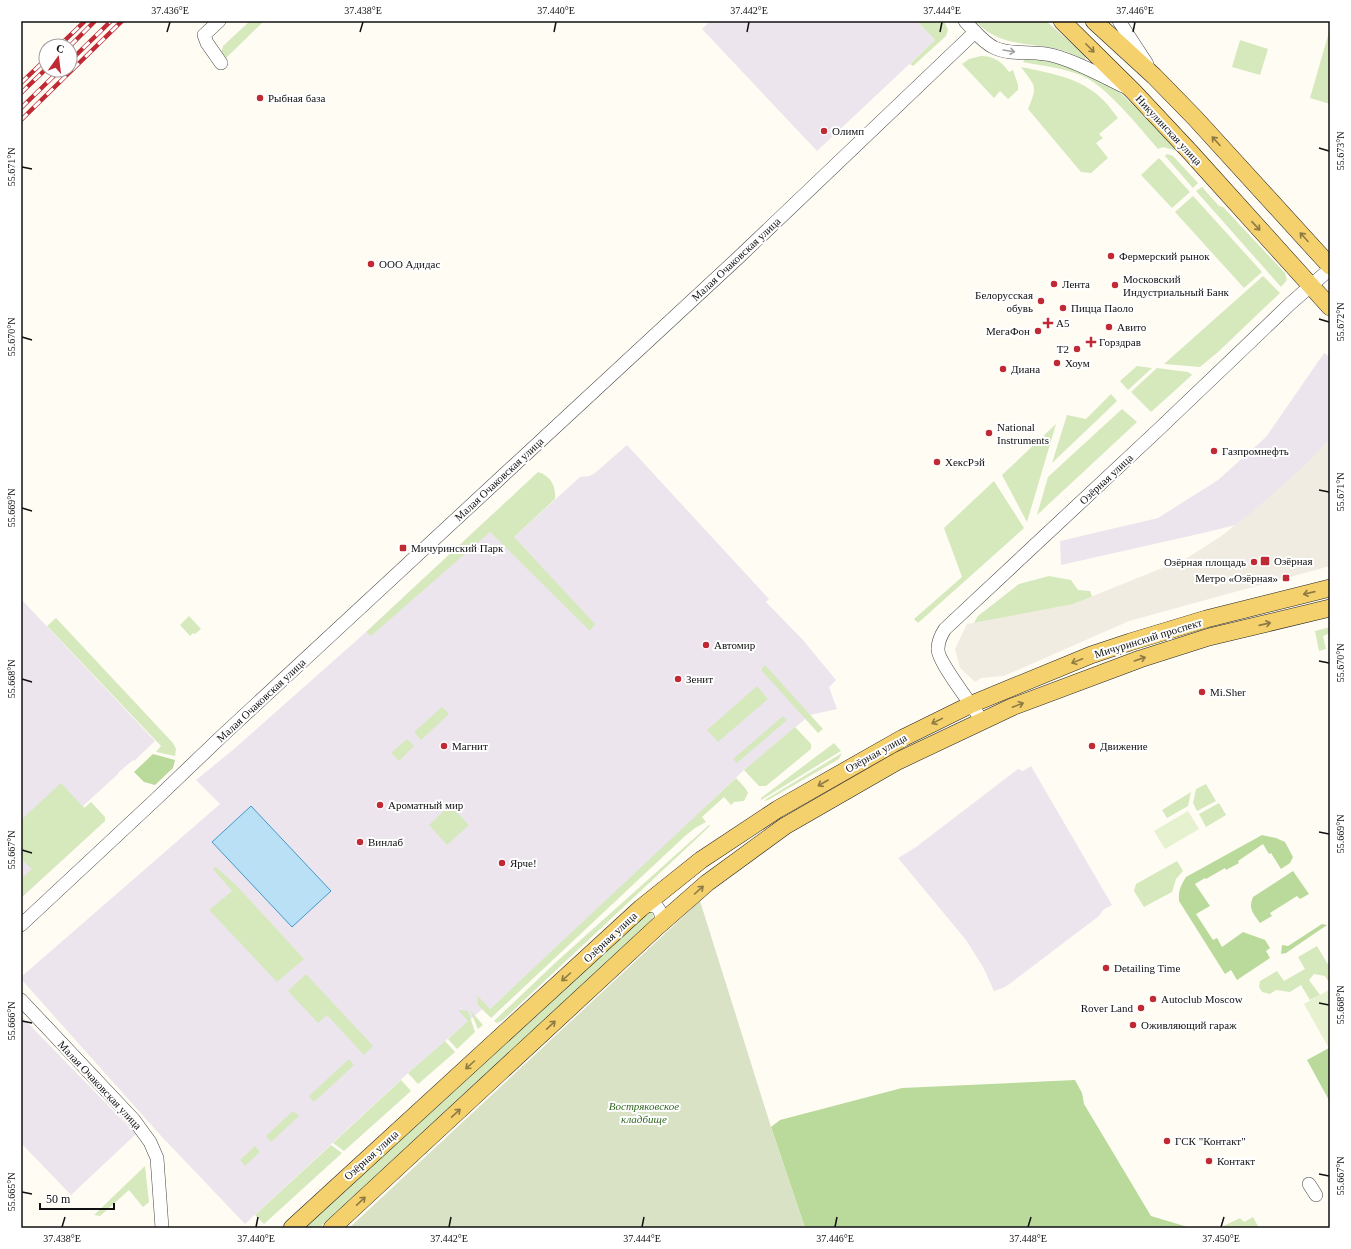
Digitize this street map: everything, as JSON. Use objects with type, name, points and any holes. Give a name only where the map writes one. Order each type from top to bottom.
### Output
[{"type":"main road","points":[[1062,21],[1133,91]]},
{"type":"main road","points":[[1094,21],[1154,76],[1195,118],[1330,268]]},
{"type":"main road","name":"Никулинская улица","points":[[1133,91],[1330,307]]},
{"type":"main road","name":"Мичуринский проспект","points":[[972,704],[1091,655],[1130,642],[1206,620],[1330,588]]},
{"type":"main road","name":"Мичуринский проспект","points":[[979,724],[1012,707],[1147,657],[1209,637],[1330,608]]},
{"type":"main road","name":"Озёрная улица","points":[[292,1228],[641,908],[701,860],[778,809],[903,738],[972,704]]},
{"type":"main road","name":"Озёрная улица","points":[[332,1228],[658,926],[707,883],[785,826],[898,761],[979,724]]},
{"type":"street","points":[[219,21],[204,35],[207,43],[221,63]]},
{"type":"street","name":"Никулинская улица","points":[[965,21],[975,32],[995,48],[1009,51],[1054,55],[1078,64],[1133,91]]},
{"type":"street","points":[[1119,21],[1154,76]]},
{"type":"street","name":"Малая Очаковская улица","points":[[21,925],[223,735],[739,258],[975,32]]},
{"type":"street","name":"Озёрная улица","points":[[979,724],[972,704],[944,666],[937,651],[939,640],[945,629],[1158,430],[1291,302],[1330,268]]},
{"type":"street","points":[[667,888],[662,894],[662,898],[666,906],[674,908],[681,906]]},
{"type":"street","points":[[641,908],[649,905],[657,907],[662,914],[661,922],[658,926]]},
{"type":"street","name":"Малая Очаковская улица","points":[[21,1000],[134,1120],[150,1142],[157,1158],[162,1228]]},
{"type":"street","points":[[1309,1184],[1316,1195]]},
{"type":"shaded area","points":[[710,21],[917,21],[935,40],[817,151],[702,29]]},
{"type":"shaded area","points":[[1324,353],[1330,357],[1330,443],[1273,516],[1061,565],[1060,541],[1158,518],[1218,480],[1266,437]]},
{"type":"shaded area","name":"Озёрная площадь","points":[[1330,439],[1330,566],[1129,621],[1004,676],[981,678],[975,682],[960,668],[955,649],[967,624],[1073,604],[1187,558],[1220,537],[1259,506],[1301,469]]},
{"type":"shaded area","points":[[627,445],[769,599],[766,602],[803,640],[836,680],[829,687],[837,709],[810,715],[744,770],[490,1009],[486,1006],[408,1073],[245,1224],[162,1137],[21,979],[21,977],[220,804],[196,780],[234,749],[366,632],[493,514],[514,537],[580,477],[589,476],[595,473]]},
{"type":"shaded area","points":[[21,599],[155,741],[83,806],[100,825],[21,898]]},
{"type":"shaded area","points":[[1031,766],[1112,905],[1103,910],[1099,916],[1008,985],[994,991],[983,967],[966,940],[898,858],[916,847],[1018,769],[1023,771]]},
{"type":"shaded area","points":[[21,1016],[136,1134],[71,1195],[21,1143]]},
{"type":"green space","points":[[250,21],[264,21],[225,59],[221,53],[223,46]]},
{"type":"green space","points":[[917,21],[944,21],[948,30],[946,36],[913,66],[910,64],[935,40]]},
{"type":"green space","points":[[975,21],[1046,21],[1085,55],[1086,59],[1085,60],[1065,51],[1006,40],[985,30]]},
{"type":"green space","points":[[1330,32],[1330,104],[1310,98]]},
{"type":"green space","points":[[1240,40],[1268,49],[1260,75],[1232,67]]},
{"type":"green space","points":[[1030,54],[1104,77],[1177,151],[1163,147],[1158,149],[1113,98],[1092,81],[1068,71],[1023,62]]},
{"type":"green space","points":[[981,56],[990,57],[997,60],[1004,65],[1009,72],[1013,70],[1018,85],[1018,90],[1008,99],[1000,91],[994,98],[962,64],[969,59]]},
{"type":"green space","points":[[1021,67],[1064,77],[1084,86],[1104,101],[1118,118],[1099,134],[1103,138],[1096,143],[1108,158],[1091,173],[1081,172],[1028,109],[1034,87]]},
{"type":"green space","points":[[1167,154],[1173,156],[1198,183],[1193,188],[1165,156]]},
{"type":"green space","points":[[1159,158],[1190,192],[1172,208],[1141,175]]},
{"type":"green space","points":[[1202,187],[1219,206],[1223,207],[1285,273],[1287,280],[1281,287],[1196,191]]},
{"type":"green space","points":[[1193,196],[1262,272],[1244,288],[1175,212]]},
{"type":"green space","points":[[1263,276],[1280,293],[1218,352],[1200,367],[1164,364]]},
{"type":"green space","points":[[1137,366],[1152,368],[1128,390],[1120,381]]},
{"type":"green space","points":[[1157,368],[1188,372],[1192,375],[1151,412],[1131,392]]},
{"type":"green space","points":[[1111,394],[1117,401],[1052,463],[1067,415],[1086,419]]},
{"type":"green space","points":[[1122,409],[1137,422],[1037,515],[1048,477]]},
{"type":"green space","points":[[1056,424],[1027,522],[1002,475]]},
{"type":"green space","points":[[538,472],[546,476],[552,482],[555,490],[555,499],[514,537],[595,624],[590,631],[490,532],[371,636],[366,632]]},
{"type":"green space","points":[[994,481],[1024,528],[918,623],[914,619],[962,577],[944,528]]},
{"type":"green space","points":[[1049,576],[1071,580],[1078,590],[1090,591],[1102,625],[960,645],[978,616],[1019,584]]},
{"type":"green space","points":[[189,616],[201,629],[190,636],[180,625]]},
{"type":"green space","points":[[56,618],[173,743],[176,749],[175,756],[156,752],[161,746],[47,626]]},
{"type":"green space","points":[[1330,627],[1330,633],[1323,636],[1326,649],[1319,651],[1315,631]]},
{"type":"green space","points":[[765,665],[823,729],[818,733],[761,670]]},
{"type":"green space","points":[[757,686],[768,699],[718,742],[707,730]]},
{"type":"green space","points":[[442,707],[449,714],[421,740],[414,732]]},
{"type":"green space","points":[[783,716],[787,720],[737,763],[733,759]]},
{"type":"green space","points":[[795,727],[811,744],[811,749],[766,786],[759,786],[744,770]]},
{"type":"green space","points":[[407,739],[414,746],[399,761],[391,753]]},
{"type":"green space","points":[[834,743],[841,751],[761,800],[761,798]]},
{"type":"green space","points":[[842,753],[839,759],[768,800],[763,801]]},
{"type":"green space","points":[[153,754],[175,760],[173,768],[155,785],[144,782],[134,772]]},
{"type":"green space","points":[[736,778],[748,793],[744,801],[734,802],[731,805],[724,797],[702,817],[706,822],[685,836],[491,1018],[478,1005],[477,995],[490,1009]]},
{"type":"green space","points":[[61,783],[84,808],[91,802],[105,817],[105,821],[21,898],[21,879],[32,869],[21,859],[21,820]]},
{"type":"green space","points":[[1206,784],[1216,801],[1197,811],[1193,803],[1196,789]]},
{"type":"green space","points":[[1191,792],[1188,806],[1167,818],[1162,810]]},
{"type":"green space","points":[[1219,803],[1226,815],[1206,827],[1199,814]]},
{"type":"green space","points":[[450,805],[469,825],[447,845],[429,825]]},
{"type":"green space","points":[[1188,811],[1199,829],[1165,849],[1154,831]]},
{"type":"green space","points":[[709,825],[710,826],[503,1020],[497,1023],[494,1021],[555,963]]},
{"type":"green space","points":[[1262,835],[1276,838],[1285,842],[1293,857],[1290,863],[1281,869],[1271,853],[1269,854],[1263,844],[1238,861],[1239,863],[1226,870],[1225,868],[1195,884],[1210,906],[1196,914],[1213,940],[1217,938],[1222,947],[1243,932],[1265,940],[1270,948],[1266,951],[1270,958],[1237,980],[1231,970],[1225,974],[1179,901],[1179,891],[1186,877]]},
{"type":"green space","points":[[1177,861],[1183,871],[1176,879],[1172,892],[1144,907],[1134,891],[1136,884]]},
{"type":"green space","points":[[216,867],[237,886],[304,959],[277,982],[209,910],[232,891],[213,869]]},
{"type":"green space","points":[[1293,871],[1309,894],[1300,899],[1297,896],[1270,913],[1272,916],[1260,923],[1253,914],[1251,908],[1253,897]]},
{"type":"green space","name":"Востряковское кладбище","points":[[700,901],[771,1127],[805,1228],[349,1228]]},
{"type":"green space","points":[[647,911],[652,912],[652,920],[319,1228],[299,1228]]},
{"type":"green space","points":[[1322,924],[1327,925],[1286,953],[1281,954],[1282,945],[1288,946]]},
{"type":"green space","points":[[1317,946],[1330,968],[1330,984],[1325,976],[1314,974],[1309,980],[1320,995],[1310,1000],[1301,985],[1290,992],[1276,990],[1270,994],[1262,992],[1259,987],[1260,981],[1277,971],[1284,981],[1305,969],[1298,957]]},
{"type":"green space","points":[[306,974],[373,1046],[364,1055],[327,1015],[318,1023],[288,991]]},
{"type":"green space","points":[[1329,990],[1330,992],[1330,1050],[1304,1004]]},
{"type":"green space","points":[[458,1010],[468,1011],[475,1032],[457,1049],[448,1039],[468,1021]]},
{"type":"green space","points":[[470,1010],[483,1025],[478,1029]]},
{"type":"green space","points":[[445,1041],[455,1052],[418,1084],[408,1073]]},
{"type":"green space","points":[[1329,1048],[1330,1050],[1330,1102],[1307,1060]]},
{"type":"green space","points":[[349,1059],[354,1065],[314,1102],[309,1096]]},
{"type":"green space","points":[[401,1080],[411,1091],[344,1151],[333,1143]]},
{"type":"green space","points":[[1075,1080],[1082,1093],[1084,1104],[1151,1216],[1191,1228],[805,1228],[771,1127],[780,1120],[902,1088]]},
{"type":"green space","points":[[293,1111],[299,1116],[271,1142],[266,1136]]},
{"type":"green space","points":[[331,1145],[342,1153],[264,1224],[255,1215]]},
{"type":"green space","points":[[255,1146],[260,1152],[245,1166],[240,1160]]},
{"type":"green space","points":[[145,1166],[149,1202],[143,1207],[129,1190],[100,1216],[94,1215]]},
{"type":"green space","points":[[1253,1217],[1259,1228],[1219,1228],[1240,1218],[1244,1222]]},
{"type":"water","points":[[251,806],[331,891],[292,927],[212,842]]},
{"type":"railway","points":[[67,38],[85,21]]},
{"type":"railway","points":[[78,38],[95,21]]},
{"type":"railway","points":[[78,53],[111,21]]},
{"type":"railway","points":[[21,120],[122,21]]},
{"type":"railway","points":[[21,83],[38,67]]},
{"type":"railway","points":[[21,93],[38,77]]},
{"type":"railway","points":[[21,108],[52,78]]},
{"type":"place","name":"Рыбная база","points":[[260,98]]},
{"type":"place","name":"Олимп","points":[[824,131]]},
{"type":"place","name":"Фермерский рынок","points":[[1111,256]]},
{"type":"place","name":"ООО Адидас","points":[[371,264]]},
{"type":"place","name":"Лента","points":[[1054,284]]},
{"type":"place","name":"Московский Индустриальный Банк","points":[[1115,285]]},
{"type":"place","name":"Белорусская обувь","points":[[1041,301]]},
{"type":"place","name":"Пицца Паоло","points":[[1063,308]]},
{"type":"place","name":"А5","points":[[1048,323]]},
{"type":"place","name":"Авито","points":[[1109,327]]},
{"type":"place","name":"МегаФон","points":[[1038,331]]},
{"type":"place","name":"Горздрав","points":[[1091,342]]},
{"type":"place","name":"T2","points":[[1077,349]]},
{"type":"place","name":"Хоум","points":[[1057,363]]},
{"type":"place","name":"Диана","points":[[1003,369]]},
{"type":"place","name":"National Instruments","points":[[989,433]]},
{"type":"place","name":"Газпромнефть","points":[[1214,451]]},
{"type":"place","name":"ХексРэй","points":[[937,462]]},
{"type":"place","name":"Мичуринский Парк","points":[[403,548]]},
{"type":"place","name":"Озёрная","points":[[1265,561]]},
{"type":"place","name":"Озёрная площадь","points":[[1254,562]]},
{"type":"place","name":"Метро «Озёрная»","points":[[1286,578]]},
{"type":"place","name":"Автомир","points":[[706,645]]},
{"type":"place","name":"Зенит","points":[[678,679]]},
{"type":"place","name":"Mi.Sher","points":[[1202,692]]},
{"type":"place","name":"Магнит","points":[[444,746]]},
{"type":"place","name":"Движение","points":[[1092,746]]},
{"type":"place","name":"Ароматный мир","points":[[380,805]]},
{"type":"place","name":"Винлаб","points":[[360,842]]},
{"type":"place","name":"Ярче!","points":[[502,863]]},
{"type":"place","name":"Detailing Time","points":[[1106,968]]},
{"type":"place","name":"Autoclub Moscow","points":[[1153,999]]},
{"type":"place","name":"Rover Land","points":[[1141,1008]]},
{"type":"place","name":"Оживляющий гараж","points":[[1133,1025]]},
{"type":"place","name":"ГСК \"Контакт\"","points":[[1167,1141]]},
{"type":"place","name":"Контакт","points":[[1209,1161]]}]
